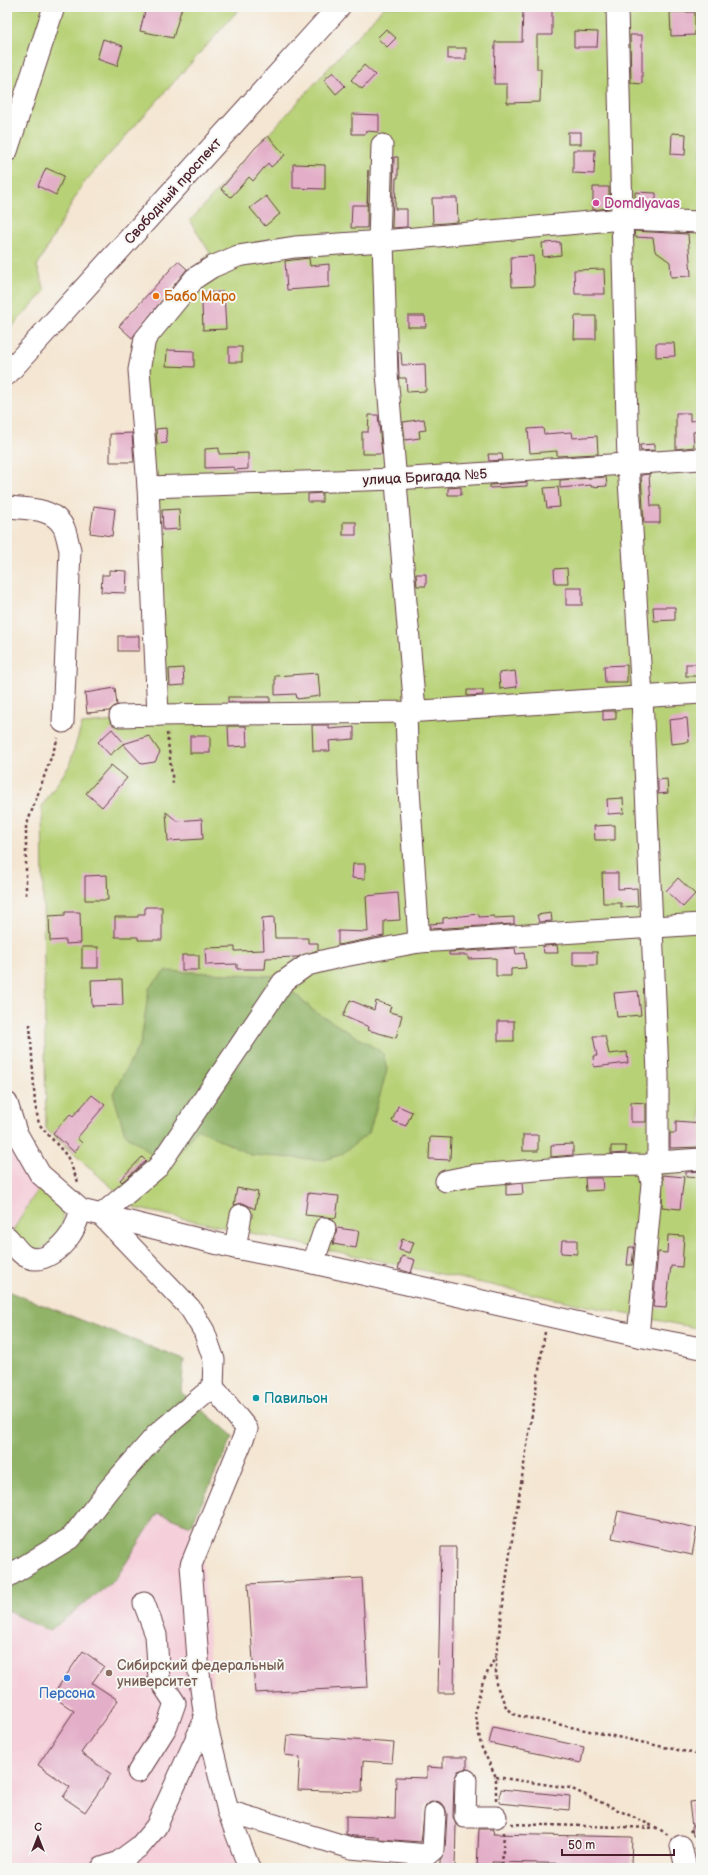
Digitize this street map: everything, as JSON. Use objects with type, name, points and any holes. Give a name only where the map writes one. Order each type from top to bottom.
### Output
[{"type":"main road","name":"Свободный проспект","points":[[7,374],[339,7]]},
{"type":"street","points":[[7,151],[54,7]]},
{"type":"street","points":[[617,7],[628,463],[642,697],[658,1074],[652,1183],[638,1336]]},
{"type":"street","points":[[382,145],[381,241],[387,374],[396,479],[411,712],[408,774],[419,942]]},
{"type":"street","points":[[158,715],[148,486],[139,370],[146,339],[194,278],[212,267],[238,256],[295,247],[622,220],[701,222]]},
{"type":"street","name":"улица Бригада №5","points":[[148,486],[396,479],[701,459]]},
{"type":"street","points":[[7,507],[32,509],[52,514],[64,528],[70,550],[63,722]]},
{"type":"street","points":[[120,716],[411,712],[701,693]]},
{"type":"street","points":[[101,1215],[158,1167],[283,982],[307,965],[339,957],[419,942],[701,924]]},
{"type":"street","points":[[7,1103],[16,1132],[40,1174],[81,1210],[235,1248],[313,1263],[638,1336],[701,1348]]},
{"type":"street","points":[[446,1181],[475,1175],[701,1159]]},
{"type":"street","points":[[7,1237],[24,1255],[36,1260],[47,1257],[64,1242],[74,1237],[81,1210]]},
{"type":"street","points":[[101,1215],[190,1308],[204,1331],[214,1360],[213,1387],[247,1429],[191,1565],[199,1673],[205,1719],[228,1811],[249,1868]]},
{"type":"street","points":[[235,1248],[241,1215]]},
{"type":"street","points":[[313,1263],[325,1228]]},
{"type":"street","points":[[7,1577],[72,1537],[109,1489],[157,1434],[213,1387]]},
{"type":"street","points":[[138,1772],[168,1726],[175,1703],[159,1679],[156,1635],[144,1603]]},
{"type":"street","points":[[102,1868],[117,1863],[140,1846],[156,1827],[205,1719]]},
{"type":"street","points":[[466,1780],[465,1817],[500,1820]]},
{"type":"street","points":[[228,1811],[351,1848],[427,1855],[433,1850],[435,1813]]},
{"type":"street","points":[[681,1846],[686,1868]]},
{"type":"path","points":[[158,715],[165,718],[173,784]]},
{"type":"path","points":[[26,895],[26,827],[63,722]]},
{"type":"path","points":[[30,1024],[35,1104],[39,1124],[67,1156],[79,1184],[81,1210]]},
{"type":"path","points":[[548,1316],[510,1553],[496,1656],[496,1684],[506,1709],[515,1715],[701,1755]]},
{"type":"path","points":[[496,1656],[482,1680],[475,1710],[481,1746],[496,1777],[502,1868],[522,1868]]},
{"type":"path","points":[[496,1777],[570,1788],[658,1828],[681,1846],[694,1826],[701,1824]]},
{"type":"path","points":[[500,1820],[658,1828]]},
{"type":"shaded area","points":[[7,1142],[21,1169],[38,1189],[7,1238]]},
{"type":"shaded area","name":"Сибирский федеральный университет","points":[[158,1513],[191,1526],[203,1563],[215,1715],[208,1752],[238,1868],[7,1868],[7,1611],[49,1631],[115,1580]]},
{"type":"green space","points":[[7,7],[241,7],[82,185],[37,266],[45,291],[7,332]]},
{"type":"green space","points":[[384,7],[701,7],[701,1329],[611,1311],[135,1208],[46,1129],[42,806],[69,766],[82,724],[151,718],[132,342],[210,253],[190,221]]},
{"type":"green space","points":[[165,971],[275,976],[314,1011],[383,1053],[387,1070],[369,1133],[342,1154],[325,1160],[251,1155],[198,1129],[168,1166],[125,1134],[113,1093],[141,1042],[149,988]]},
{"type":"green space","points":[[38,1189],[54,1198],[59,1204],[63,1218],[59,1233],[53,1241],[43,1248],[33,1250],[20,1241],[12,1232]]},
{"type":"green space","points":[[7,1291],[184,1360],[181,1392],[233,1436],[191,1526],[158,1513],[115,1580],[49,1631],[7,1611]]},
{"type":"building","points":[[146,7],[182,7],[173,38],[140,31]]},
{"type":"building","points":[[523,7],[552,7],[552,35],[537,35],[537,69],[541,69],[540,102],[507,103],[507,84],[494,84],[495,42],[522,42]]},
{"type":"building","points":[[670,12],[695,12],[695,35],[671,36]]},
{"type":"building","points":[[386,29],[396,38],[387,47],[377,38]]},
{"type":"building","points":[[574,31],[598,32],[597,47],[574,47]]},
{"type":"building","points":[[630,35],[642,35],[642,84],[631,83]]},
{"type":"building","points":[[103,39],[123,46],[117,66],[97,59]]},
{"type":"building","points":[[448,48],[466,48],[466,59],[448,59]]},
{"type":"building","points":[[364,65],[375,75],[362,89],[351,80]]},
{"type":"building","points":[[333,72],[345,86],[336,94],[324,80]]},
{"type":"building","points":[[352,114],[379,115],[379,132],[366,131],[366,134],[352,134]]},
{"type":"building","points":[[568,132],[581,132],[581,144],[568,144]]},
{"type":"building","points":[[672,133],[686,134],[685,155],[671,154]]},
{"type":"building","points":[[268,136],[285,155],[271,167],[268,163],[253,181],[249,177],[231,197],[221,189],[255,148]]},
{"type":"building","points":[[573,150],[595,150],[594,174],[573,173]]},
{"type":"building","points":[[394,157],[398,157],[398,178],[396,178],[395,209],[407,209],[407,227],[392,228]]},
{"type":"building","points":[[293,164],[325,165],[325,189],[293,188]]},
{"type":"building","points":[[46,168],[64,176],[56,195],[38,186]]},
{"type":"building","points":[[368,170],[367,228],[351,228],[352,205],[367,205]]},
{"type":"building","points":[[593,187],[609,187],[609,208],[593,210]]},
{"type":"building","points":[[635,192],[656,193],[656,203],[678,202],[678,209],[635,207]]},
{"type":"building","points":[[266,196],[280,214],[265,226],[250,208]]},
{"type":"building","points":[[432,198],[457,198],[458,222],[433,224]]},
{"type":"building","points":[[634,231],[688,234],[691,276],[671,277],[670,262],[655,251],[653,238],[635,237]]},
{"type":"building","points":[[560,242],[561,255],[543,257],[542,243]]},
{"type":"building","points":[[533,256],[534,286],[512,287],[511,257]]},
{"type":"building","points":[[309,258],[310,266],[329,264],[329,287],[287,290],[285,261]]},
{"type":"building","points":[[178,261],[187,269],[132,338],[119,326]]},
{"type":"building","points":[[604,269],[605,294],[575,294],[574,270]]},
{"type":"building","points":[[224,292],[226,329],[203,330],[202,304],[205,303],[204,293]]},
{"type":"building","points":[[408,316],[425,316],[426,327],[408,327]]},
{"type":"building","points":[[575,316],[596,316],[596,339],[574,339]]},
{"type":"building","points":[[656,343],[674,343],[675,356],[656,357]]},
{"type":"building","points":[[229,347],[242,347],[242,362],[229,362]]},
{"type":"building","points":[[167,350],[194,351],[194,367],[166,366]]},
{"type":"building","points":[[398,352],[401,352],[402,365],[425,364],[426,391],[407,392],[406,378],[399,378]]},
{"type":"building","points":[[676,413],[690,413],[690,421],[701,420],[701,431],[693,432],[694,447],[676,449]]},
{"type":"building","points":[[369,415],[378,415],[382,454],[362,454],[362,432],[368,432]]},
{"type":"building","points":[[424,419],[426,430],[419,431],[420,438],[405,440],[403,422]]},
{"type":"building","points":[[166,428],[167,443],[157,444],[156,429]]},
{"type":"building","points":[[543,428],[544,434],[572,432],[573,438],[597,436],[598,454],[557,456],[557,451],[530,453],[528,429]]},
{"type":"building","points":[[132,433],[134,462],[110,462],[110,434]]},
{"type":"building","points":[[655,444],[655,450],[641,451],[640,445]]},
{"type":"building","points":[[219,448],[219,454],[248,453],[248,469],[234,470],[234,467],[205,468],[205,449]]},
{"type":"building","points":[[488,454],[502,454],[503,460],[489,461]]},
{"type":"building","points":[[649,474],[651,506],[660,506],[660,523],[644,523],[641,475]]},
{"type":"building","points":[[606,477],[607,486],[591,487],[591,485],[560,488],[560,480]]},
{"type":"building","points":[[527,482],[527,486],[490,488],[490,485]]},
{"type":"building","points":[[461,487],[461,495],[448,495],[448,488]]},
{"type":"building","points":[[558,487],[560,507],[547,508],[544,488]]},
{"type":"building","points":[[322,493],[322,502],[308,502],[308,494]]},
{"type":"building","points":[[94,506],[115,509],[112,536],[90,533]]},
{"type":"building","points":[[179,509],[180,529],[163,530],[162,510]]},
{"type":"building","points":[[343,522],[356,522],[356,535],[343,535]]},
{"type":"building","points":[[567,568],[568,583],[555,583],[554,569]]},
{"type":"building","points":[[109,570],[127,571],[126,593],[101,592],[102,575],[109,575]]},
{"type":"building","points":[[416,574],[426,574],[426,586],[417,586]]},
{"type":"building","points":[[566,588],[582,588],[582,605],[566,605]]},
{"type":"building","points":[[653,607],[675,607],[675,620],[654,621]]},
{"type":"building","points":[[118,636],[139,636],[139,651],[118,651]]},
{"type":"building","points":[[686,664],[701,664],[701,676],[686,676]]},
{"type":"building","points":[[627,665],[627,682],[605,682],[604,666]]},
{"type":"building","points":[[183,668],[184,685],[170,686],[169,669]]},
{"type":"building","points":[[515,671],[517,687],[500,689],[499,673]]},
{"type":"building","points":[[318,673],[320,696],[297,699],[296,694],[275,695],[275,676]]},
{"type":"building","points":[[115,688],[117,705],[109,711],[87,713],[85,693]]},
{"type":"building","points":[[467,690],[483,690],[483,695],[467,696]]},
{"type":"building","points":[[228,697],[270,697],[270,702],[228,702]]},
{"type":"building","points":[[603,711],[616,711],[616,719],[603,720]]},
{"type":"building","points":[[687,718],[689,742],[671,744],[669,720]]},
{"type":"building","points":[[312,725],[329,725],[329,729],[354,727],[354,739],[329,741],[330,751],[313,751]]},
{"type":"building","points":[[228,726],[246,726],[247,746],[229,747]]},
{"type":"building","points":[[112,729],[124,743],[110,755],[98,742]]},
{"type":"building","points":[[149,736],[160,752],[155,762],[142,764],[123,744]]},
{"type":"building","points":[[190,736],[210,736],[210,753],[190,753]]},
{"type":"building","points":[[111,765],[127,778],[102,807],[86,793]]},
{"type":"building","points":[[667,779],[668,793],[658,794],[658,780]]},
{"type":"building","points":[[623,798],[624,813],[608,814],[607,799]]},
{"type":"building","points":[[166,812],[177,821],[202,819],[203,839],[168,841]]},
{"type":"building","points":[[615,825],[615,840],[595,840],[594,826]]},
{"type":"building","points":[[353,864],[365,864],[365,879],[352,878]]},
{"type":"building","points":[[602,873],[618,873],[618,889],[637,888],[638,906],[621,907],[621,903],[603,903]]},
{"type":"building","points":[[107,875],[108,900],[85,900],[85,876]]},
{"type":"building","points":[[678,878],[695,894],[683,907],[666,891]]},
{"type":"building","points":[[398,893],[400,920],[384,921],[384,936],[338,945],[338,931],[368,932],[366,896]]},
{"type":"building","points":[[145,907],[162,907],[162,940],[138,940],[138,937],[115,937],[115,917],[138,917],[138,914],[145,914]]},
{"type":"building","points":[[65,912],[80,912],[81,943],[66,944],[66,940],[50,941],[49,916],[65,915]]},
{"type":"building","points":[[551,913],[552,921],[539,922],[537,915]]},
{"type":"building","points":[[479,914],[479,917],[514,917],[514,924],[430,929],[430,924],[443,923],[443,918]]},
{"type":"building","points":[[274,917],[275,938],[308,938],[308,943],[318,943],[318,950],[298,957],[266,958],[265,969],[237,969],[237,964],[206,965],[205,948],[235,947],[235,951],[264,950],[262,918]]},
{"type":"building","points":[[557,945],[558,953],[544,953],[543,946]]},
{"type":"building","points":[[82,947],[98,947],[98,968],[82,968]]},
{"type":"building","points":[[515,948],[516,954],[524,953],[526,968],[511,969],[511,976],[496,976],[496,958],[468,959],[468,955],[449,955],[449,952]]},
{"type":"building","points":[[573,952],[597,952],[597,965],[573,965]]},
{"type":"building","points":[[182,955],[199,955],[199,970],[182,970]]},
{"type":"building","points":[[122,979],[123,1005],[92,1006],[91,980]]},
{"type":"building","points":[[638,991],[641,1015],[617,1017],[614,993]]},
{"type":"building","points":[[350,1000],[374,1010],[376,1001],[391,1006],[389,1012],[402,1015],[396,1038],[368,1030],[369,1027],[343,1016]]},
{"type":"building","points":[[498,1021],[514,1021],[514,1041],[498,1041]]},
{"type":"building","points":[[593,1036],[605,1036],[609,1054],[627,1052],[628,1063],[594,1067],[593,1056],[597,1056]]},
{"type":"building","points":[[92,1095],[105,1105],[77,1138],[82,1143],[74,1152],[53,1133],[70,1114],[73,1116]]},
{"type":"building","points":[[631,1102],[646,1103],[646,1122],[631,1122]]},
{"type":"building","points":[[398,1106],[412,1112],[406,1126],[392,1121]]},
{"type":"building","points":[[676,1121],[701,1123],[701,1147],[670,1148],[670,1133],[676,1133]]},
{"type":"building","points":[[523,1135],[538,1135],[538,1151],[523,1151]]},
{"type":"building","points":[[430,1137],[451,1138],[450,1160],[429,1159]]},
{"type":"building","points":[[573,1144],[573,1155],[551,1157],[551,1145]]},
{"type":"building","points":[[611,1146],[626,1146],[626,1153],[611,1154]]},
{"type":"building","points":[[142,1157],[146,1161],[122,1182],[120,1180]]},
{"type":"building","points":[[701,1171],[701,1178],[686,1177],[686,1172]]},
{"type":"building","points":[[663,1175],[684,1177],[680,1209],[662,1207]]},
{"type":"building","points":[[585,1178],[602,1178],[603,1190],[586,1191]]},
{"type":"building","points":[[522,1183],[523,1194],[506,1195],[506,1185]]},
{"type":"building","points":[[237,1188],[258,1192],[255,1209],[243,1203],[234,1205]]},
{"type":"building","points":[[308,1193],[339,1196],[336,1218],[305,1215]]},
{"type":"building","points":[[337,1228],[359,1231],[356,1248],[333,1244]]},
{"type":"building","points":[[668,1235],[684,1236],[682,1267],[671,1266],[666,1308],[653,1307],[658,1252],[667,1253]]},
{"type":"building","points":[[402,1239],[414,1242],[410,1253],[399,1250]]},
{"type":"building","points":[[562,1240],[577,1240],[577,1254],[561,1253]]},
{"type":"building","points":[[629,1247],[634,1247],[632,1265],[627,1265]]},
{"type":"building","points":[[402,1256],[415,1260],[411,1273],[398,1269]]},
{"type":"building","points":[[618,1511],[697,1528],[692,1555],[612,1538]]},
{"type":"building","points":[[441,1547],[456,1547],[454,1693],[438,1693]]},
{"type":"building","points":[[362,1578],[368,1687],[255,1693],[248,1584]]},
{"type":"building","points":[[83,1651],[104,1666],[92,1683],[118,1700],[81,1753],[111,1774],[85,1812],[63,1797],[70,1787],[38,1765],[74,1711],[52,1696]]},
{"type":"building","points":[[493,1727],[584,1747],[581,1763],[489,1743]]},
{"type":"building","points":[[287,1735],[394,1743],[392,1763],[363,1761],[362,1792],[298,1790],[300,1757],[285,1755]]},
{"type":"building","points":[[443,1757],[467,1757],[467,1768],[458,1771],[454,1780],[453,1817],[456,1825],[455,1868],[440,1868],[440,1860],[445,1851],[447,1814],[442,1803],[436,1801],[429,1803],[425,1807],[421,1842],[379,1839],[379,1837],[353,1836],[346,1834],[346,1816],[395,1818],[396,1777],[427,1778],[427,1767],[443,1768]]},
{"type":"building","points":[[501,1789],[570,1796],[569,1810],[499,1803]]},
{"type":"building","points":[[701,1801],[701,1835],[693,1836],[689,1802]]},
{"type":"building","points":[[479,1829],[494,1829],[493,1834],[632,1837],[631,1865],[492,1862],[492,1868],[477,1868]]},
{"type":"place","name":"Domdlyavas","points":[[596,203]]},
{"type":"place","name":"Бабо Маро","points":[[156,296]]},
{"type":"place","name":"Павильон","points":[[256,1398]]},
{"type":"place","name":"Сибирский федеральный университет","points":[[109,1673]]},
{"type":"place","name":"Персона","points":[[67,1678]]}]
